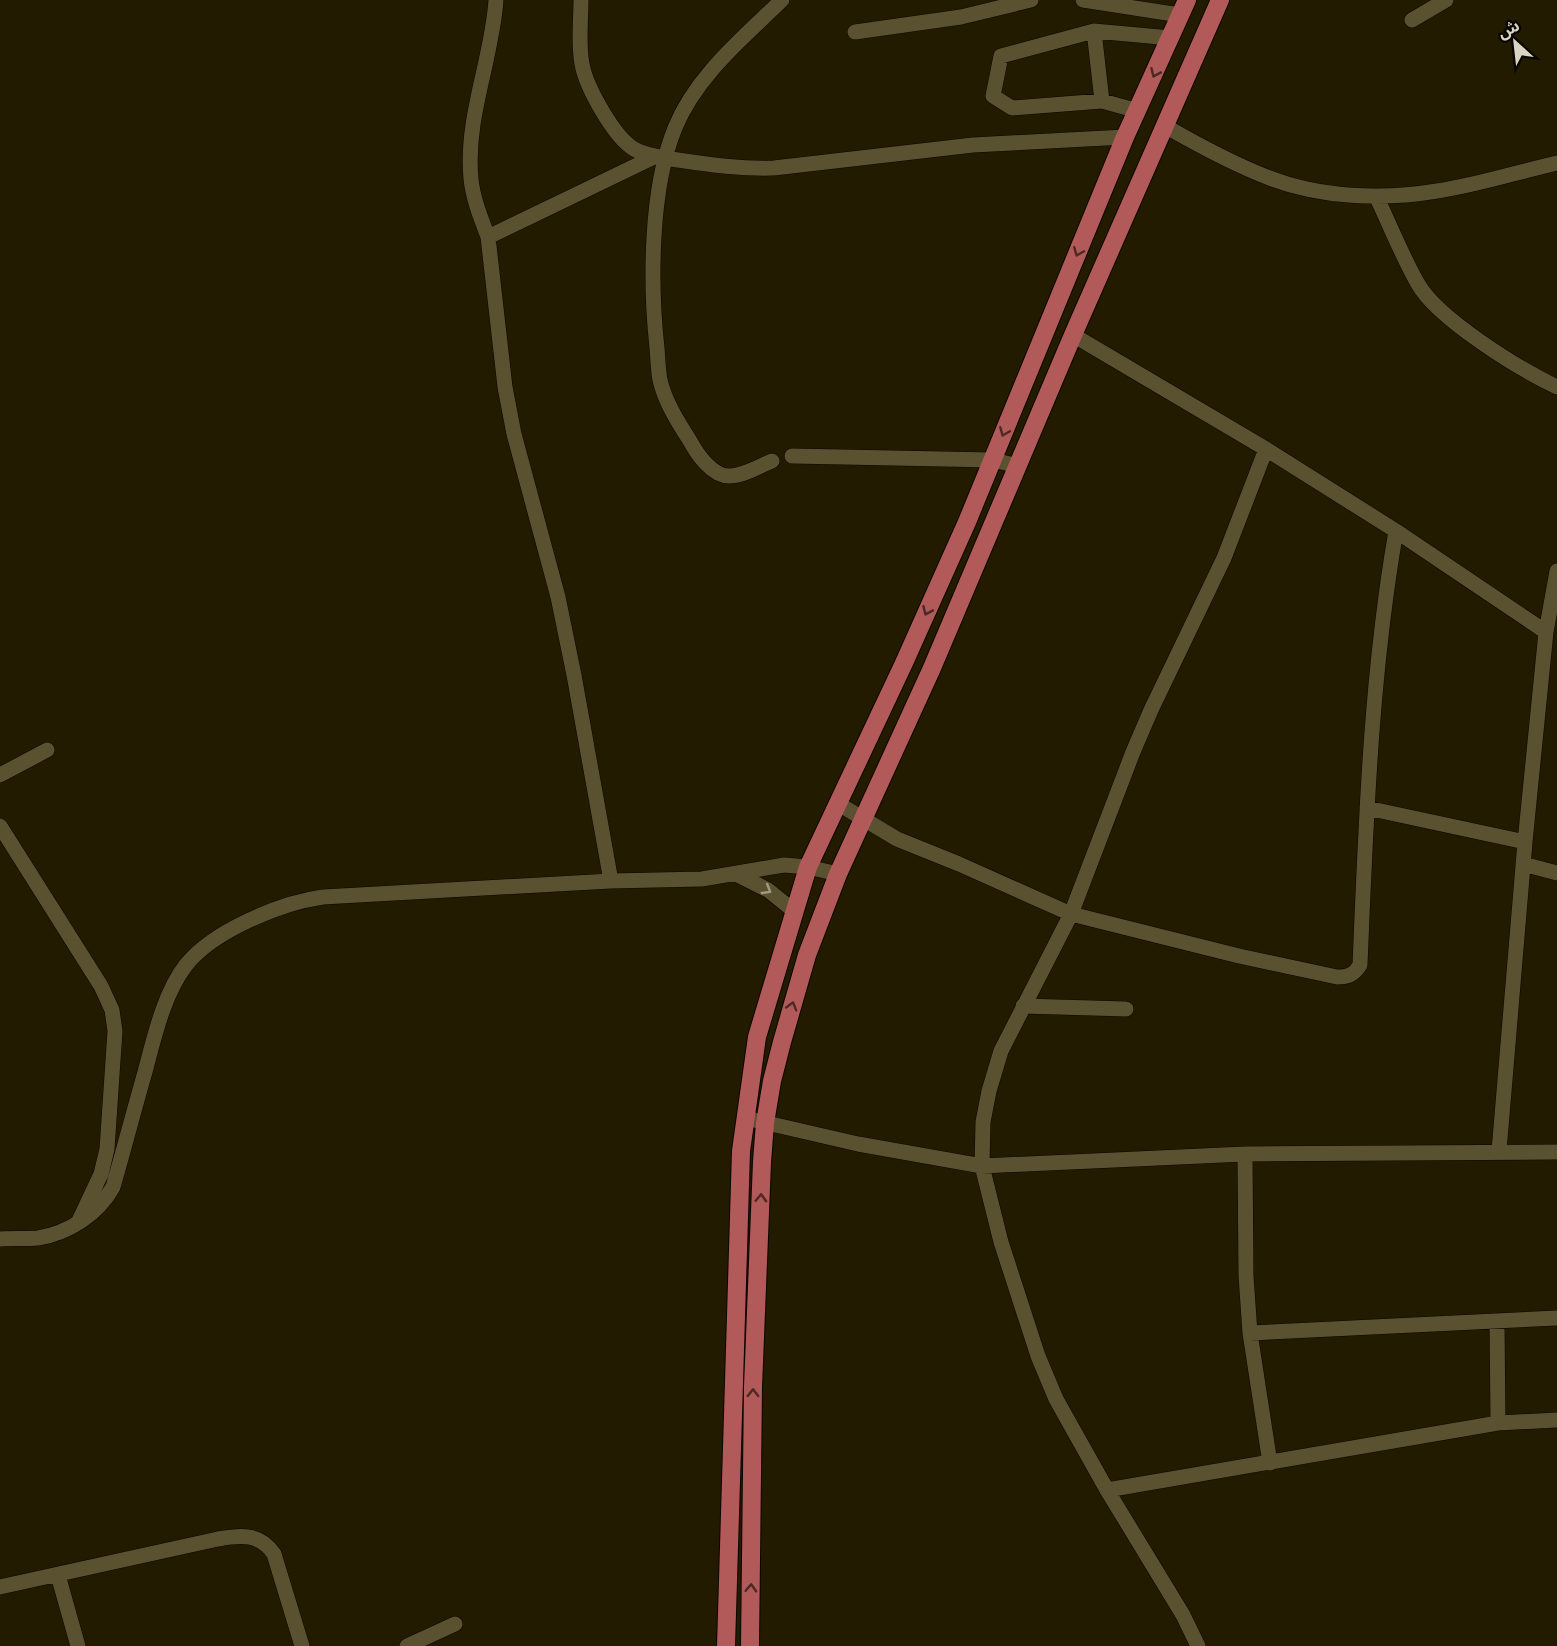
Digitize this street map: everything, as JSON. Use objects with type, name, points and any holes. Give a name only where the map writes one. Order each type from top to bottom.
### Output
[{"type":"main road","points":[[750,1646],[753,1387],[765,1123],[777,1061],[807,955],[862,817],[932,668],[1073,335],[1220,0]]},
{"type":"main road","points":[[726,1646],[741,1150],[757,1037],[808,867],[904,663],[993,460],[1125,137],[1183,8]]},
{"type":"street","points":[[496,0],[473,125],[470,154],[471,181],[488,237],[505,387],[514,434],[558,597],[610,881]]},
{"type":"street","points":[[582,0],[580,44],[582,66],[589,86],[614,128],[634,149],[661,157],[744,169],[774,168],[973,145],[1125,137]]},
{"type":"street","points":[[772,461],[742,474],[730,476],[720,474],[713,469],[694,449],[668,403],[660,380],[653,317],[655,233],[661,157],[696,91],[735,46],[782,0]]},
{"type":"street","points":[[855,32],[961,17],[1031,0]]},
{"type":"street","points":[[1083,0],[1183,8]]},
{"type":"street","points":[[1412,20],[1446,0]]},
{"type":"street","points":[[1138,111],[1102,101],[1012,108],[993,96],[1001,56],[1094,31],[1171,38]]},
{"type":"street","points":[[1094,31],[1102,101]]},
{"type":"street","points":[[1165,126],[1225,159],[1269,178],[1311,190],[1376,196],[1436,191],[1476,184],[1557,163]]},
{"type":"street","points":[[488,237],[661,157]]},
{"type":"street","points":[[1376,196],[1419,285],[1441,312],[1540,379],[1557,387]]},
{"type":"street","points":[[1073,335],[1266,449],[1396,531],[1546,632]]},
{"type":"street","points":[[1198,1646],[1178,1607],[1107,1490],[1056,1399],[1038,1356],[1001,1242],[982,1166],[983,1122],[989,1091],[1001,1051],[1071,914],[1133,752],[1224,558],[1266,449]]},
{"type":"street","points":[[792,456],[993,460],[1018,466]]},
{"type":"street","points":[[837,803],[897,839],[1071,914],[1239,956],[1337,978],[1347,977],[1355,973],[1360,965],[1375,696],[1387,585],[1396,531]]},
{"type":"street","points":[[1499,1151],[1523,864],[1546,632],[1557,571]]},
{"type":"street","points":[[0,775],[47,750]]},
{"type":"street","points":[[1367,808],[1525,842]]},
{"type":"street","points":[[0,826],[101,986],[114,1020],[115,1047],[108,1149],[101,1174],[78,1223]]},
{"type":"street","points":[[1523,864],[1557,873]]},
{"type":"street","points":[[0,1239],[39,1238],[78,1223],[93,1214],[107,1199],[113,1187],[154,1037],[171,988],[184,966],[200,949],[219,936],[264,914],[305,899],[610,881],[702,879],[784,866],[808,867],[838,874]]},
{"type":"street","points":[[736,874],[768,890],[794,911]]},
{"type":"street","points":[[1023,1006],[1126,1009]]},
{"type":"street","points":[[746,1118],[858,1144],[982,1166],[1245,1154],[1557,1152]]},
{"type":"street","points":[[1245,1154],[1246,1276],[1250,1333],[1270,1463]]},
{"type":"street","points":[[1250,1333],[1557,1318]]},
{"type":"street","points":[[1497,1321],[1498,1423]]},
{"type":"street","points":[[1107,1490],[1498,1423],[1557,1420]]},
{"type":"street","points":[[0,1587],[218,1539],[247,1535],[264,1543],[274,1554],[302,1646]]},
{"type":"street","points":[[58,1575],[78,1646]]},
{"type":"street","points":[[407,1646],[455,1624]]}]
